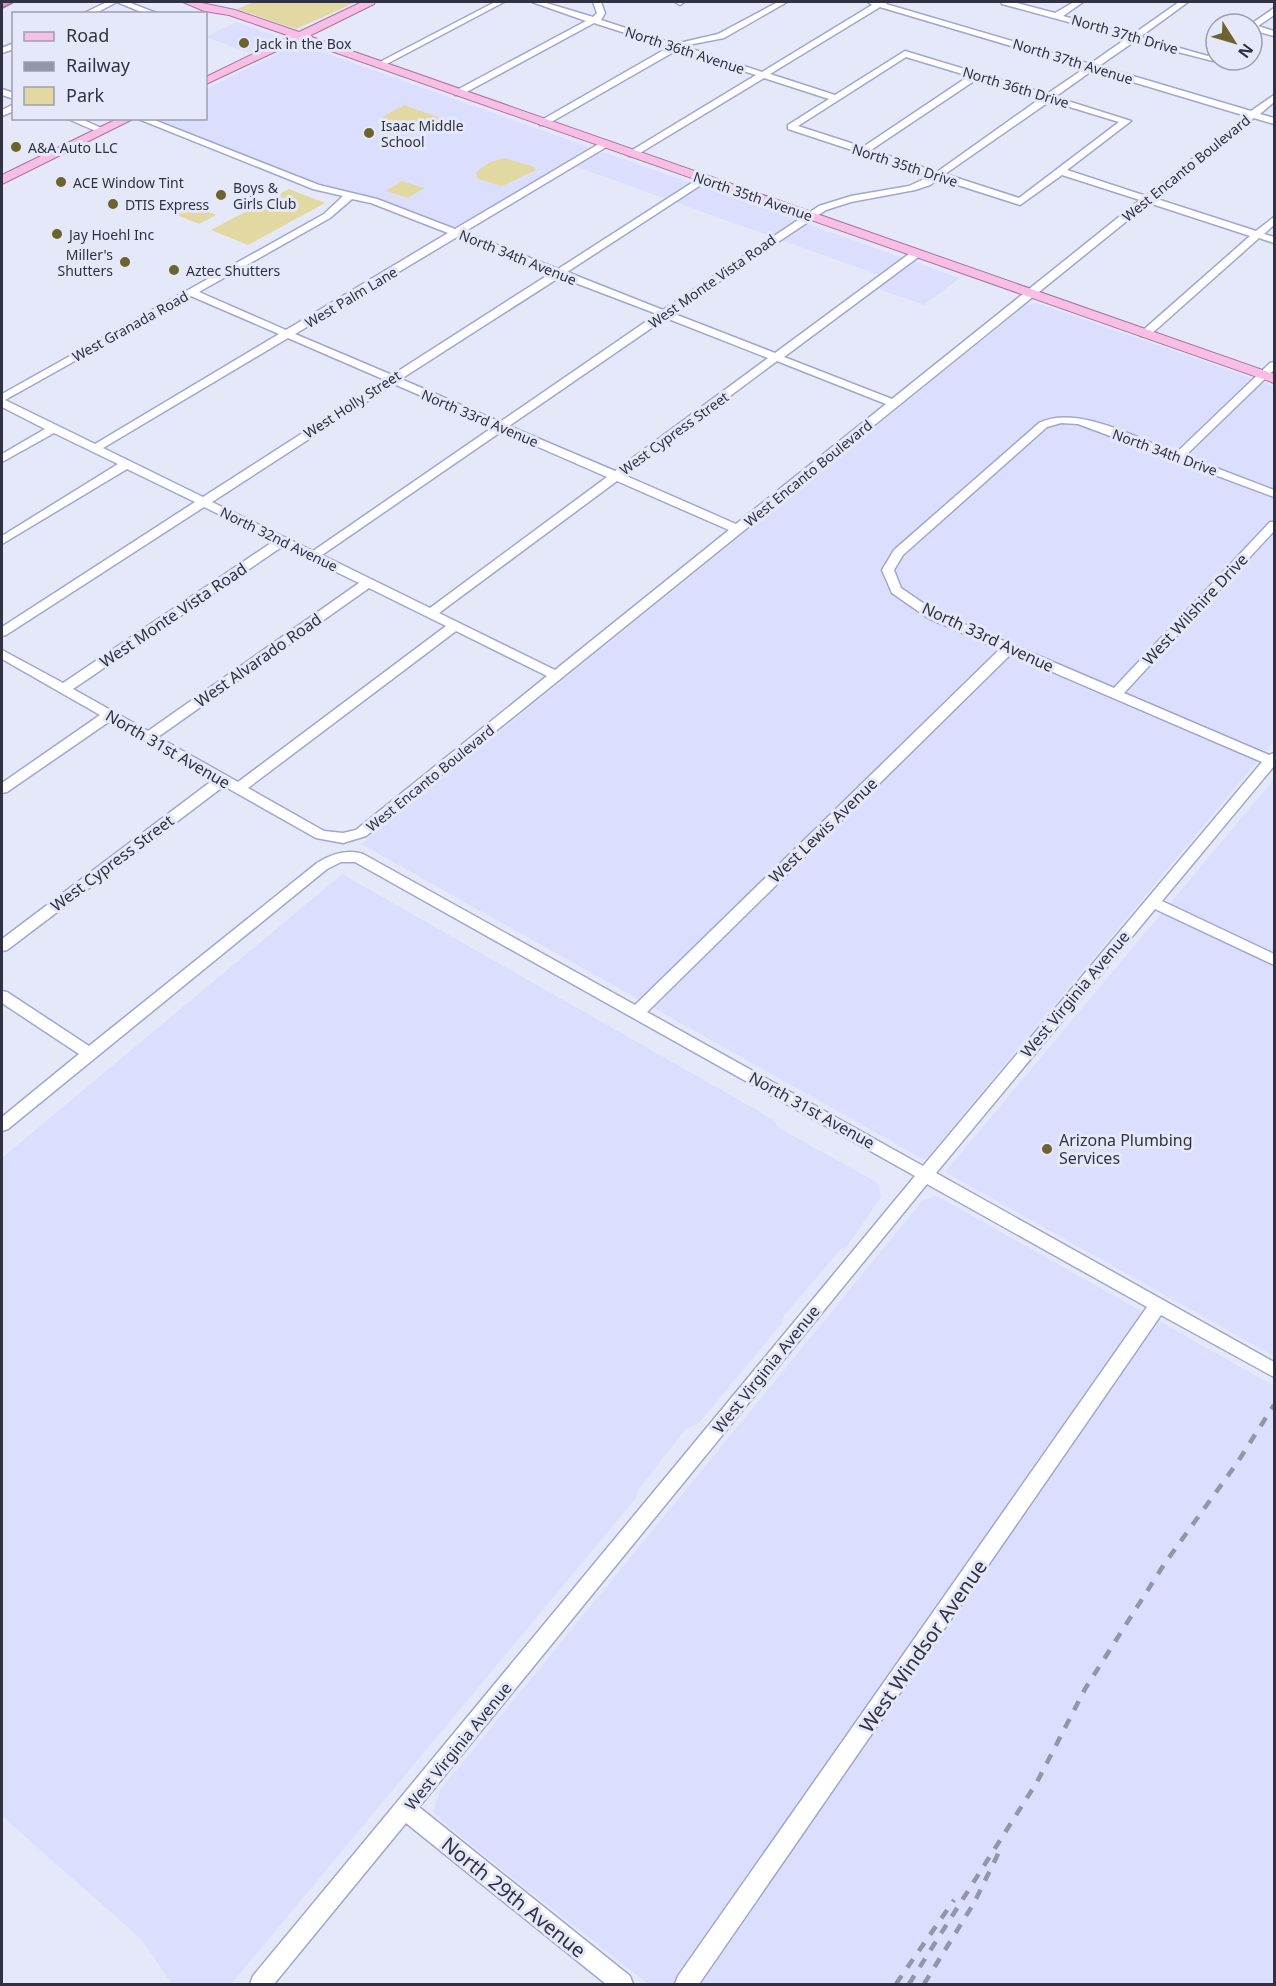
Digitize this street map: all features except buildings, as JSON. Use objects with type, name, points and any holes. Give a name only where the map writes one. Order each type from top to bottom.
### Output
[{"type":"highway","points":[[2,3],[6,2]]},
{"type":"main road","name":"North 35th Avenue","points":[[188,2],[208,9],[231,12]]},
{"type":"main road","name":"North 35th Avenue","points":[[211,2],[231,12],[458,93],[1145,334],[1271,373]]},
{"type":"main road","points":[[207,81],[370,2]]},
{"type":"main road","points":[[2,180],[125,120]]},
{"type":"street","points":[[90,12],[113,2]]},
{"type":"street","points":[[121,2],[149,12]]},
{"type":"street","points":[[378,64],[500,2]]},
{"type":"street","name":"North 36th Avenue","points":[[536,2],[835,98]]},
{"type":"street","points":[[458,93],[601,16],[597,2]]},
{"type":"street","points":[[543,123],[676,47],[688,42],[721,36],[783,2]]},
{"type":"street","points":[[632,154],[878,2]]},
{"type":"street","name":"North 37th Avenue","points":[[878,2],[1275,121]]},
{"type":"street","name":"North 37th Drive","points":[[1005,2],[1204,54]]},
{"type":"street","points":[[1058,15],[1079,2]]},
{"type":"street","name":"West Monte Vista Road","points":[[313,556],[808,215],[836,202],[906,191],[939,176],[1184,2]]},
{"type":"street","name":"North 36th Drive","points":[[835,98],[905,54],[1126,121],[1059,171]]},
{"type":"street","points":[[864,151],[976,75]]},
{"type":"street","name":"North 35th Drive","points":[[835,98],[791,127],[1020,202],[1059,171]]},
{"type":"street","name":"West Encanto Boulevard","points":[[337,838],[355,836],[368,828],[1275,98]]},
{"type":"street","points":[[75,120],[103,131]]},
{"type":"street","name":"North 34th Avenue","points":[[145,120],[316,187],[374,201],[894,403]]},
{"type":"street","name":"West Palm Lane","points":[[96,448],[605,144]]},
{"type":"street","points":[[1059,171],[1275,240]]},
{"type":"street","name":"West Holly Street","points":[[2,632],[704,179]]},
{"type":"street","name":"West Granada Road","points":[[2,398],[327,216],[343,204],[350,195]]},
{"type":"street","points":[[1145,334],[1275,220]]},
{"type":"street","name":"West Cypress Street","points":[[431,613],[917,253]]},
{"type":"street","name":"North 33rd Avenue","points":[[190,292],[738,529]]},
{"type":"street","points":[[1178,457],[1271,373]]},
{"type":"street","name":"North 32nd Avenue","points":[[2,403],[556,675]]},
{"type":"street","name":"North 34th Drive","points":[[1053,420],[1068,418],[1081,421],[1275,494]]},
{"type":"street","name":"North 33rd Avenue","points":[[1053,420],[1043,425],[898,553],[888,570],[896,590],[932,615],[1273,760]]},
{"type":"street","points":[[2,459],[54,428]]},
{"type":"street","points":[[2,541],[127,464]]},
{"type":"street","name":"West Wilshire Drive","points":[[1116,694],[1275,525]]},
{"type":"street","name":"West Monte Vista Road","points":[[64,689],[283,540]]},
{"type":"street","name":"West Alvarado Road","points":[[148,737],[369,583]]},
{"type":"street","points":[[238,789],[455,625]]},
{"type":"street","name":"West Lewis Avenue","points":[[638,1012],[1009,648]]},
{"type":"street","name":"North 31st Avenue","points":[[2,654],[321,835],[337,838]]},
{"type":"street","points":[[2,789],[108,716]]},
{"type":"street","name":"West Virginia Avenue","points":[[261,1984],[926,1174],[1273,760]]},
{"type":"street","name":"West Cypress Street","points":[[2,946],[222,780]]},
{"type":"street","name":"North 31st Avenue","points":[[90,1054],[322,866],[346,856],[369,862],[1275,1370]]},
{"type":"street","points":[[1152,902],[1275,960]]},
{"type":"street","points":[[2,996],[90,1054],[2,1125]]},
{"type":"street","name":"West Windsor Avenue","points":[[686,1984],[957,1598],[1158,1305]]},
{"type":"street","name":"North 29th Avenue","points":[[406,1810],[622,1984]]},
{"type":"shaded area","points":[[236,22],[276,36],[278,39],[250,53],[207,36]]},
{"type":"shaded area","name":"Isaac Middle School","points":[[300,44],[588,148],[460,226],[450,227],[375,198],[323,186],[155,120],[207,120],[207,89]]},
{"type":"shaded area","points":[[599,153],[606,153],[960,278],[924,305],[878,289],[890,279],[577,167]]},
{"type":"shaded area","points":[[1037,303],[1274,386],[1274,741],[925,1160],[361,844],[1024,306]]},
{"type":"shaded area","points":[[1274,779],[1274,1356],[945,1172]]},
{"type":"shaded area","points":[[342,874],[774,1120],[779,1128],[876,1182],[881,1197],[846,1248],[841,1249],[782,1318],[782,1323],[699,1423],[686,1429],[638,1490],[636,1498],[231,1984],[172,1984],[141,1939],[2,1816],[2,1158]]},
{"type":"shaded area","points":[[937,1196],[1274,1386],[1274,1984],[648,1984],[460,1836],[433,1812],[440,1790],[923,1200]]},
{"type":"green space","points":[[254,2],[354,3],[296,29],[237,9]]},
{"type":"green space","points":[[404,105],[446,120],[423,133],[382,117]]},
{"type":"green space","points":[[505,158],[534,167],[536,170],[502,186],[478,179],[476,172],[490,162]]},
{"type":"green space","points":[[402,181],[424,188],[408,198],[386,191]]},
{"type":"green space","points":[[289,189],[325,203],[248,245],[211,230]]},
{"type":"green space","points":[[191,205],[216,215],[199,224],[174,214]]},
{"type":"railway","points":[[909,1984],[1037,1782],[1085,1689],[1165,1563],[1237,1463],[1274,1405]]},
{"type":"railway","points":[[924,1984],[974,1903],[999,1852]]},
{"type":"railway","points":[[896,1984],[954,1900]]},
{"type":"place","name":"Jack in the Box","points":[[244,43]]},
{"type":"place","name":"Isaac Middle School","points":[[369,133]]},
{"type":"place","name":"A&A Auto LLC","points":[[16,147]]},
{"type":"place","name":"ACE Window Tint","points":[[61,182]]},
{"type":"place","name":"Boys & Girls Club","points":[[221,195]]},
{"type":"place","name":"DTIS Express","points":[[113,204]]},
{"type":"place","name":"Jay Hoehl Inc","points":[[57,234]]},
{"type":"place","name":"Miller's Shutters","points":[[125,262]]},
{"type":"place","name":"Aztec Shutters","points":[[174,270]]},
{"type":"place","name":"Arizona Plumbing Services","points":[[1047,1149]]}]
